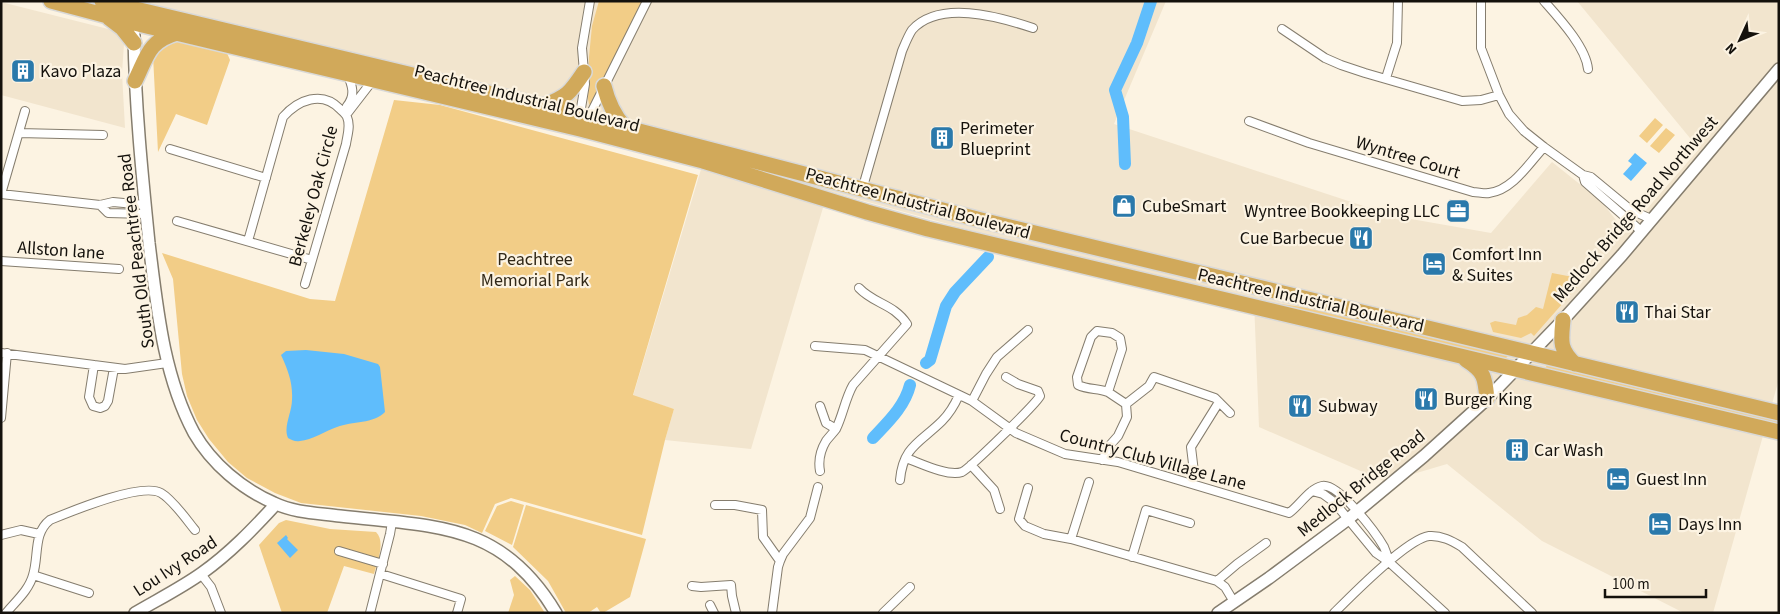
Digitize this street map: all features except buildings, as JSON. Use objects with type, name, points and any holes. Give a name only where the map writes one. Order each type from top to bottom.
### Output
[{"type":"highway","name":"Peachtree Industrial Boulevard","points":[[51,1],[102,8],[137,9],[175,26],[372,80],[536,118],[703,161],[928,229],[1779,432]]},
{"type":"highway","points":[[102,8],[110,19],[122,28],[134,43]]},
{"type":"highway","points":[[135,81],[154,43],[175,26],[154,9],[137,9]]},
{"type":"highway","name":"Peachtree Industrial Boulevard","points":[[175,26],[543,106],[982,220],[1779,413]]},
{"type":"highway","points":[[543,106],[562,99],[584,72]]},
{"type":"highway","points":[[604,86],[608,103],[615,117],[624,126]]},
{"type":"highway","points":[[1563,320],[1561,344],[1566,356],[1575,364]]},
{"type":"highway","points":[[1456,354],[1482,372],[1485,379],[1487,399]]},
{"type":"street","points":[[581,108],[585,84],[582,48],[590,1]]},
{"type":"street","points":[[592,111],[647,1]]},
{"type":"street","points":[[1386,78],[1396,43],[1398,1]]},
{"type":"street","points":[[1482,1],[1481,48],[1499,94],[1510,114],[1524,131],[1544,147],[1582,175],[1591,177],[1631,210],[1651,219]]},
{"type":"street","points":[[1544,1],[1582,49],[1588,69]]},
{"type":"street","points":[[862,190],[902,51],[912,30],[924,16],[944,8],[962,7],[1033,28]]},
{"type":"street","name":"South Old Peachtree Road","points":[[137,9],[134,43],[135,81],[155,289],[167,363],[183,410],[195,434],[211,456],[228,474],[250,490],[276,504],[301,511],[427,525],[464,533],[486,542],[508,556],[529,575],[546,596],[556,613]]},
{"type":"street","points":[[1282,29],[1310,49],[1341,66],[1462,101],[1481,100],[1499,94]]},
{"type":"street","name":"Medlock Bridge Road Northwest","points":[[1516,369],[1622,254],[1779,69]]},
{"type":"street","points":[[347,73],[356,96]]},
{"type":"street","name":"Berkeley Oak Circle","points":[[344,113],[356,96],[372,80]]},
{"type":"street","name":"Berkeley Oak Circle","points":[[248,241],[283,117],[304,101],[318,98],[334,102],[344,113],[349,128],[305,284]]},
{"type":"street","points":[[25,110],[1,194],[100,205],[116,202],[146,209]]},
{"type":"street","name":"Wyntree Court","points":[[1250,121],[1309,143],[1473,192],[1489,193],[1503,189],[1516,178],[1544,147]]},
{"type":"street","points":[[19,133],[103,134]]},
{"type":"street","points":[[170,149],[266,178]]},
{"type":"street","points":[[1582,175],[1585,182],[1641,231]]},
{"type":"street","points":[[116,202],[116,214]]},
{"type":"street","points":[[100,205],[108,213],[116,214],[146,209]]},
{"type":"street","points":[[177,220],[312,260]]},
{"type":"street","name":"Allston lane","points":[[1,261],[118,269]]},
{"type":"street","points":[[820,471],[818,462],[821,450],[826,440],[836,429],[844,402],[853,385],[907,324],[902,317],[888,306],[867,296],[859,288]]},
{"type":"street","points":[[972,401],[997,357],[1028,330]]},
{"type":"street","points":[[1108,392],[1111,377],[1122,349],[1120,338],[1112,333],[1097,331],[1091,337],[1077,377],[1078,385],[1087,389],[1108,392],[1126,404]]},
{"type":"street","name":"Country Club Village Lane","points":[[815,346],[865,350],[972,401],[1016,433],[1065,454],[1118,462],[1289,513],[1312,491]]},
{"type":"street","points":[[1,418],[4,353],[125,369],[167,363]]},
{"type":"street","points":[[94,365],[89,398],[93,406],[100,408],[105,406],[108,401],[114,368]]},
{"type":"street","name":"Medlock Bridge Road","points":[[1218,613],[1269,578],[1357,512],[1424,456],[1487,399],[1516,369]]},
{"type":"street","points":[[906,458],[950,473],[963,472],[1010,429],[1040,396],[1038,391],[1018,384],[1006,377]]},
{"type":"street","points":[[1126,404],[1149,386],[1154,377],[1215,398],[1230,413]]},
{"type":"street","points":[[900,480],[906,458],[913,445],[953,408],[959,395]]},
{"type":"street","points":[[1192,484],[1194,472],[1191,447],[1219,402]]},
{"type":"street","points":[[1102,460],[1110,445],[1118,436],[1127,417],[1126,404]]},
{"type":"street","points":[[820,406],[826,423],[836,429]]},
{"type":"street","points":[[971,465],[994,490],[1000,508]]},
{"type":"street","points":[[1071,539],[1090,482]]},
{"type":"street","points":[[1312,491],[1323,486],[1332,487],[1344,496],[1385,548],[1389,562]]},
{"type":"street","points":[[772,613],[778,567],[783,554],[810,518],[818,487]]},
{"type":"street","points":[[1028,488],[1019,519],[1024,526],[1044,534],[1071,539],[1217,581],[1224,587],[1234,602]]},
{"type":"street","points":[[6,613],[24,593],[33,576],[39,534],[44,525],[50,520],[130,493],[147,490],[156,491],[166,497],[195,530]]},
{"type":"street","points":[[1312,491],[1323,494],[1334,502],[1376,553],[1389,562],[1445,613]]},
{"type":"street","name":"Lou Ivy Road","points":[[135,613],[202,574],[232,550],[259,524],[276,504]]},
{"type":"street","points":[[715,505],[748,506],[762,510],[763,537],[780,562]]},
{"type":"street","points":[[1132,557],[1146,510],[1190,523]]},
{"type":"street","points":[[370,613],[381,574],[392,522]]},
{"type":"street","points":[[1,535],[21,530],[39,534]]},
{"type":"street","points":[[1334,613],[1389,562],[1415,541],[1428,536],[1436,536],[1452,541],[1462,547],[1532,613]]},
{"type":"street","points":[[1217,581],[1266,543]]},
{"type":"street","points":[[339,552],[383,564]]},
{"type":"street","points":[[202,574],[210,587],[220,613]]},
{"type":"street","points":[[381,574],[461,599],[457,613]]},
{"type":"street","points":[[33,576],[89,593]]},
{"type":"street","points":[[692,586],[731,585],[736,613]]},
{"type":"street","points":[[883,613],[910,587]]},
{"type":"shaded area","points":[[110,1],[1166,1],[1114,124],[1394,216],[1491,233],[1552,162],[1601,201],[1626,233],[1699,149],[1577,1],[1779,1],[1779,379],[1713,613],[1684,613],[1542,541],[1447,464],[1386,482],[1259,427],[1254,301],[1046,251],[828,191],[751,449],[665,440],[674,409],[633,396],[708,146]]},
{"type":"shaded area","points":[[1,2],[116,31],[123,39],[124,44],[122,73],[125,128],[1,95]]},
{"type":"green space","points":[[599,1],[642,1],[591,105],[588,99],[589,57],[592,26]]},
{"type":"green space","points":[[172,39],[227,53],[230,60],[207,125],[176,114],[158,152],[153,56]]},
{"type":"green space","name":"Peachtree Memorial Park","points":[[394,100],[440,105],[698,175],[633,395],[674,409],[642,535],[511,498],[495,504],[482,533],[465,525],[421,516],[301,503],[275,493],[247,478],[228,462],[209,439],[197,420],[187,396],[182,374],[173,279],[162,253],[310,299],[335,301]]},
{"type":"green space","points":[[1655,118],[1663,125],[1647,143],[1639,136]]},
{"type":"green space","points":[[1666,128],[1675,135],[1659,153],[1650,146]]},
{"type":"green space","points":[[1552,273],[1573,277],[1577,287],[1534,336],[1531,333],[1521,338],[1493,332],[1490,323],[1495,321],[1516,325],[1518,318],[1527,315],[1536,307],[1543,309]]},
{"type":"green space","points":[[1266,302],[1352,314],[1507,352],[1508,356],[1505,359]]},
{"type":"green space","points":[[1547,365],[1779,417],[1779,429],[1545,369]]},
{"type":"green space","points":[[511,501],[524,505],[512,545],[485,531],[497,506]]},
{"type":"green space","points":[[526,505],[646,539],[630,597],[603,613],[597,607],[588,613],[566,613],[548,581],[513,547]]},
{"type":"green space","points":[[286,520],[330,529],[376,532],[379,536],[381,547],[374,574],[344,566],[327,613],[282,613],[259,545],[279,523]]},
{"type":"green space","points":[[515,576],[530,590],[545,613],[508,613],[514,595],[510,580]]},
{"type":"water","points":[[1635,153],[1647,163],[1631,181],[1623,174],[1632,164],[1628,161]]},
{"type":"water","points":[[306,350],[344,354],[378,364],[380,367],[385,412],[375,419],[343,425],[305,440],[294,441],[288,438],[287,424],[292,405],[292,388],[288,371],[281,355],[286,351]]},
{"type":"water","points":[[286,535],[287,539],[298,550],[290,558],[277,543]]},
{"type":"waterway","points":[[1125,164],[1123,117],[1115,90],[1137,43],[1151,1]]},
{"type":"waterway","points":[[926,363],[930,360],[946,306],[955,292],[988,257]]},
{"type":"waterway","points":[[873,438],[900,407],[910,385]]},
{"type":"place","name":"Kavo Plaza","points":[[23,71]]},
{"type":"place","name":"Perimeter Blueprint","points":[[942,138]]},
{"type":"place","name":"CubeSmart","points":[[1124,206]]},
{"type":"place","name":"Wyntree Bookkeeping LLC","points":[[1458,211]]},
{"type":"place","name":"Cue Barbecue","points":[[1361,238]]},
{"type":"place","name":"Comfort Inn & Suites","points":[[1434,264]]},
{"type":"place","name":"Thai Star","points":[[1627,312]]},
{"type":"place","name":"Burger King","points":[[1426,399]]},
{"type":"place","name":"Subway","points":[[1300,406]]},
{"type":"place","name":"Car Wash","points":[[1517,450]]},
{"type":"place","name":"Guest Inn","points":[[1618,479]]},
{"type":"place","name":"Days Inn","points":[[1660,524]]}]
